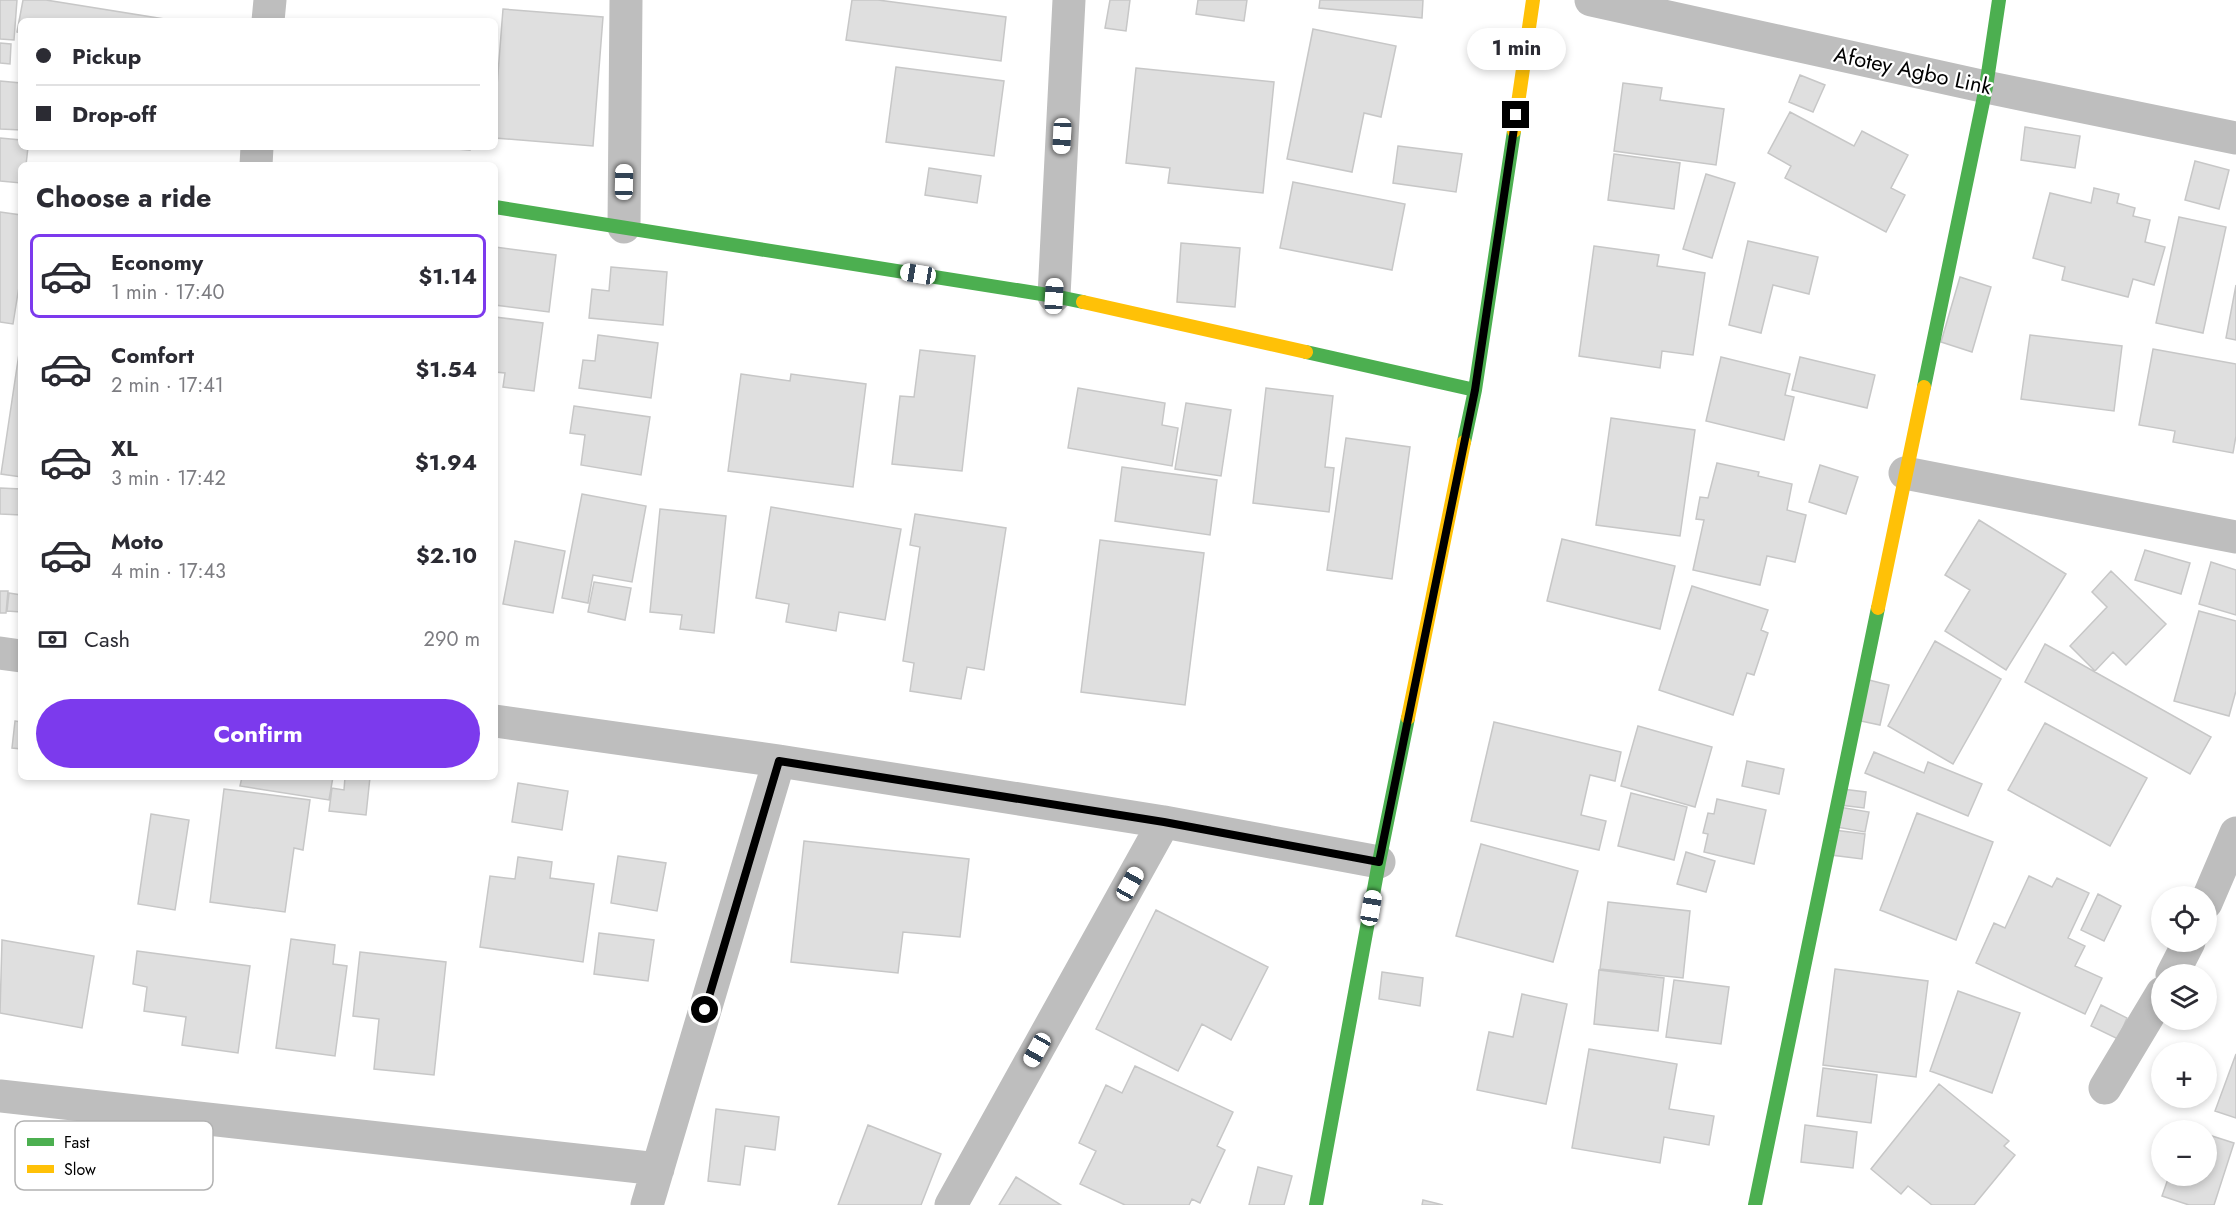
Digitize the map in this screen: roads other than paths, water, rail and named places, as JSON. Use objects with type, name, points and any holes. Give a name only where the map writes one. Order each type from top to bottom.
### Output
[{"type":"street","points":[[268,18],[270,0]]},
{"type":"street","points":[[624,227],[626,0]]},
{"type":"street","points":[[1054,296],[1069,0]]},
{"type":"street","points":[[1316,1205],[1379,862],[1475,390],[1533,0]]},
{"type":"street","name":"Afotey Agbo Link","points":[[1591,0],[1986,87],[2236,138]]},
{"type":"street","points":[[1755,1205],[1986,87],[1999,0]]},
{"type":"street","points":[[498,207],[1054,296],[1475,390]]},
{"type":"street","points":[[1905,473],[2236,537]]},
{"type":"street","points":[[0,653],[18,656]]},
{"type":"street","points":[[498,721],[779,761],[1164,822],[1379,862]]},
{"type":"street","points":[[647,1205],[779,761]]},
{"type":"street","points":[[951,1205],[1164,822]]},
{"type":"street","points":[[2213,886],[2236,833]]},
{"type":"street","points":[[2105,1088],[2151,1011]]},
{"type":"street","points":[[0,1096],[657,1169]]}]
